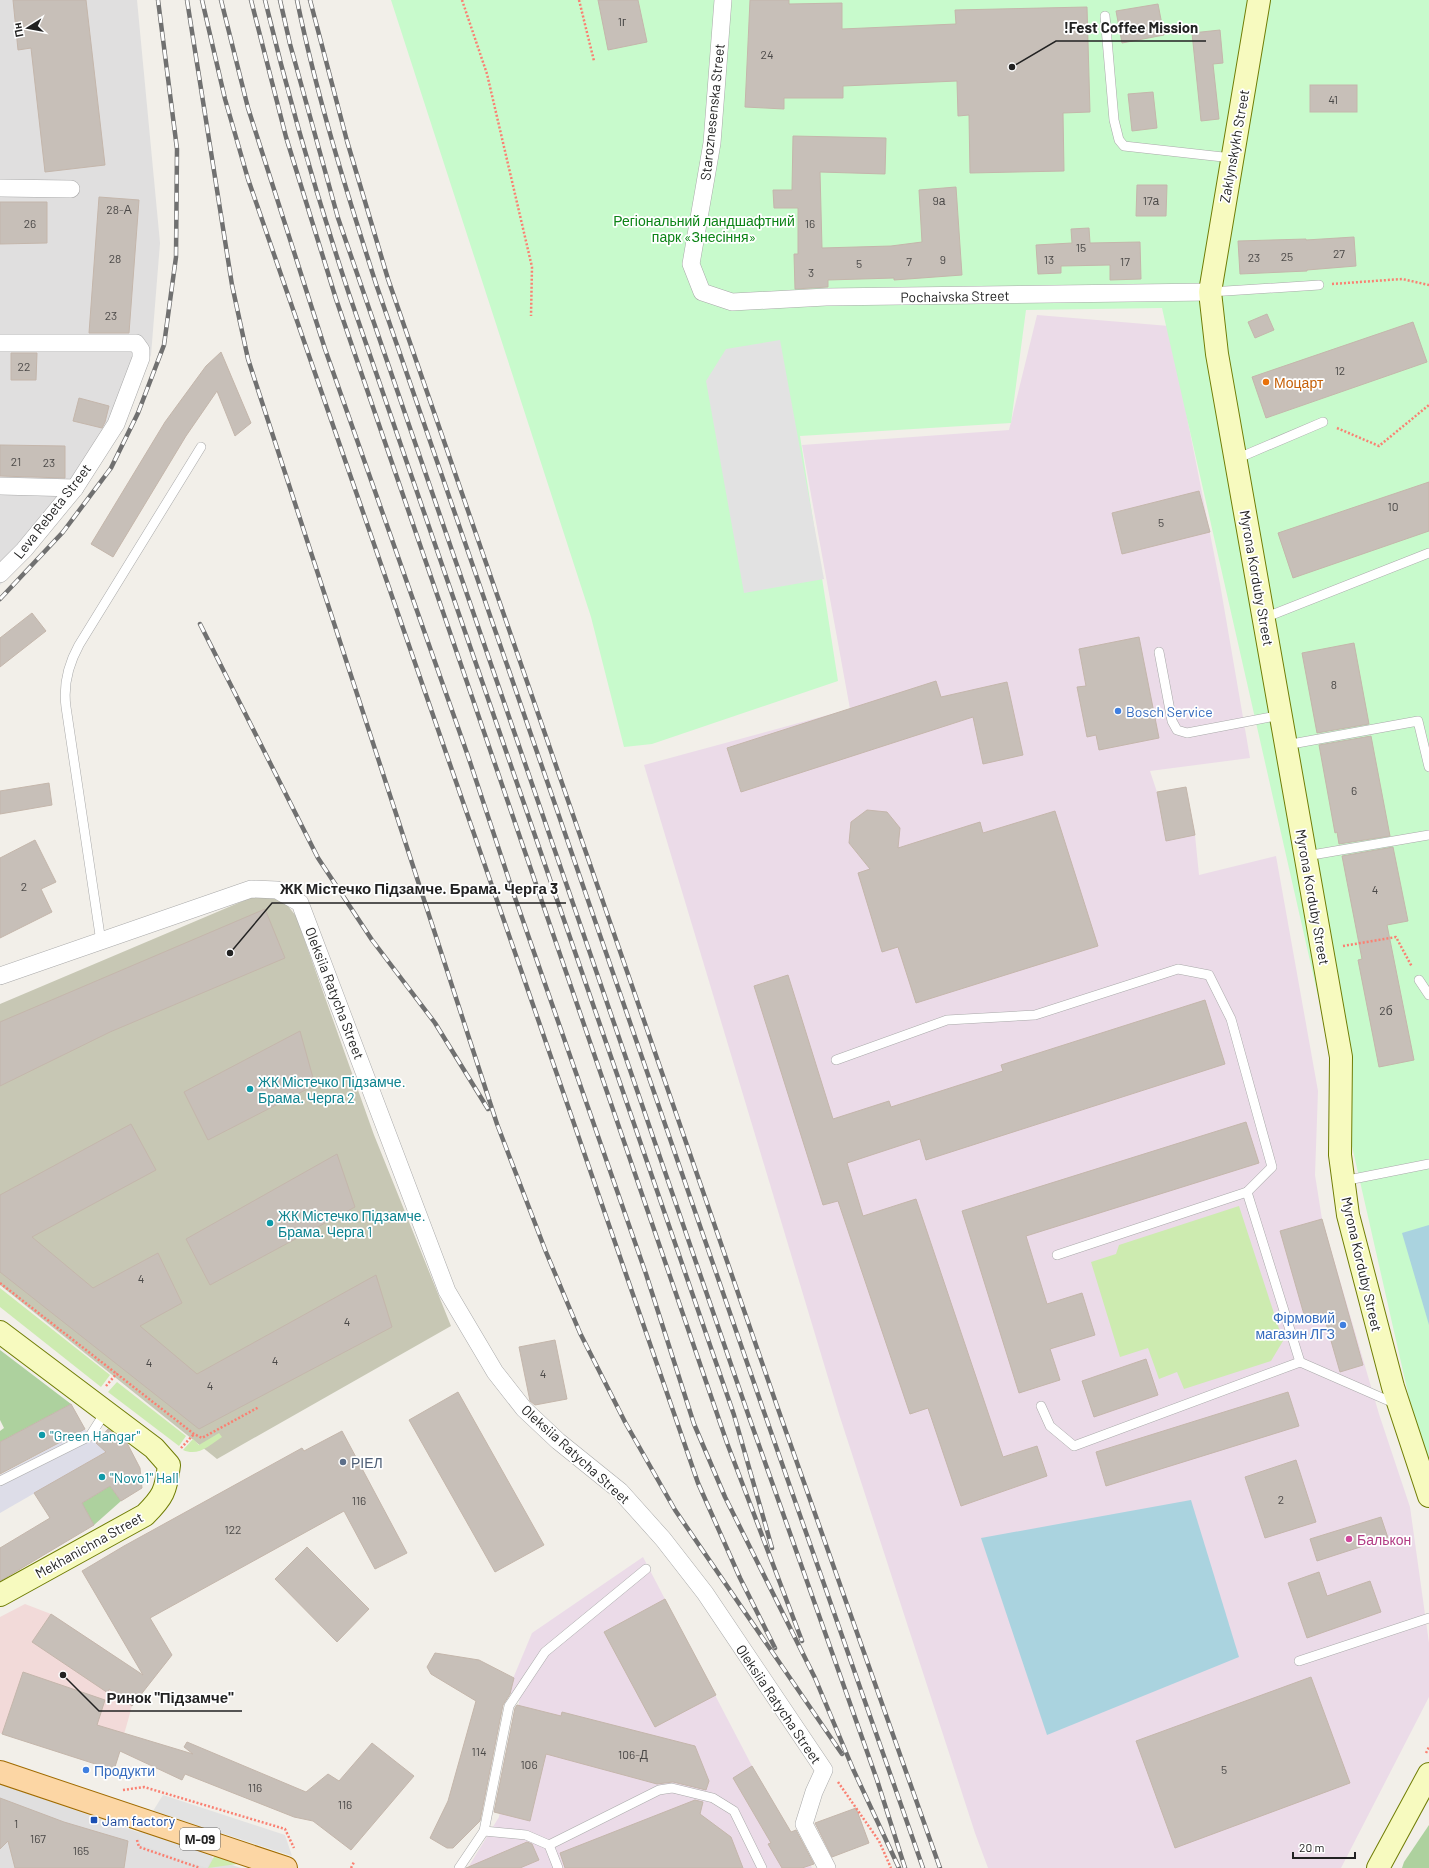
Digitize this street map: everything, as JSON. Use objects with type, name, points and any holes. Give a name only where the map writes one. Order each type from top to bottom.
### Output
[{"type":"main road","name":"М-09","points":[[0,1772],[290,1858]]},
{"type":"street","name":"Staroznesenska Street","points":[[702,292],[691,264],[712,143],[723,0]]},
{"type":"street","name":"Zaklynskykh Street","points":[[1210,292],[1259,0]]},
{"type":"street","points":[[0,188],[71,189]]},
{"type":"street","name":"Pochaivska Street","points":[[702,292],[732,302],[826,298],[1210,292]]},
{"type":"street","name":"Myrona Korduby Street","points":[[1210,292],[1217,354],[1342,1058],[1340,1155],[1348,1216],[1399,1406],[1429,1496]]},
{"type":"street","name":"Leva Rebeta Street","points":[[0,343],[136,344],[141,350],[141,358],[116,424],[75,488],[24,550],[0,574]]},
{"type":"street","points":[[0,486],[75,488]]},
{"type":"street","name":"Oleksiia Ratycha Street","points":[[0,976],[251,889],[277,890],[300,903],[447,1291],[491,1365],[524,1409],[558,1441],[620,1492],[664,1539],[705,1592],[824,1770],[814,1792],[804,1824],[827,1868]]},
{"type":"street","points":[[0,1332],[104,1401]]},
{"type":"street","name":"Mekhanichna Street","points":[[0,1595],[145,1515],[160,1500],[167,1484],[169,1465],[154,1448],[104,1401]]},
{"type":"street","points":[[1378,1868],[1429,1774]]},
{"type":"lane","points":[[1105,16],[1114,120],[1119,140],[1124,146],[1232,158]]},
{"type":"lane","points":[[1210,292],[1319,285]]},
{"type":"lane","points":[[1236,459],[1323,422]]},
{"type":"lane","points":[[101,942],[66,707],[65,691],[67,675],[71,660],[79,645],[201,447]]},
{"type":"lane","points":[[1264,618],[1429,553]]},
{"type":"lane","points":[[1159,652],[1172,721],[1177,730],[1187,733],[1281,715]]},
{"type":"lane","points":[[1286,745],[1418,721],[1429,767]]},
{"type":"lane","points":[[1306,856],[1429,835]]},
{"type":"lane","points":[[836,1060],[946,1020],[1035,1015],[1178,969],[1209,975],[1231,1019],[1272,1167],[1248,1192],[1057,1255]]},
{"type":"lane","points":[[1419,980],[1429,995]]},
{"type":"lane","points":[[1343,1181],[1429,1164]]},
{"type":"lane","points":[[1248,1192],[1300,1362]]},
{"type":"lane","points":[[1041,1406],[1050,1426],[1074,1446],[1300,1362],[1399,1406]]},
{"type":"lane","points":[[0,1481],[90,1436],[104,1401]]},
{"type":"lane","points":[[459,1868],[484,1831],[509,1706],[545,1652],[646,1569]]},
{"type":"lane","points":[[1300,1661],[1429,1618]]},
{"type":"lane","points":[[549,1846],[659,1790],[672,1788],[713,1798],[734,1811],[762,1868]]},
{"type":"lane","points":[[484,1831],[526,1835],[549,1846],[558,1868]]},
{"type":"path","points":[[462,0],[487,74],[532,267],[531,316]]},
{"type":"path","points":[[579,0],[594,62]]},
{"type":"path","points":[[1319,285],[1402,279],[1429,285]]},
{"type":"path","points":[[1323,422],[1379,446],[1429,406]]},
{"type":"path","points":[[1322,949],[1396,937],[1419,980]]},
{"type":"path","points":[[0,1283],[194,1434],[202,1438],[260,1407]]},
{"type":"path","points":[[104,1401],[117,1373]]},
{"type":"path","points":[[180,1450],[194,1434]]},
{"type":"path","points":[[824,1770],[840,1783],[880,1840],[891,1868]]},
{"type":"path","points":[[121,1790],[144,1787],[285,1829],[290,1858]]},
{"type":"path","points":[[351,1868],[354,1862]]},
{"type":"shaded area","points":[[0,0],[137,0],[160,243],[151,355],[129,413],[82,490],[0,585]]},
{"type":"shaded area","points":[[1037,315],[1169,326],[1220,584],[1250,758],[1150,771],[1157,792],[1186,787],[1195,835],[1199,875],[1276,856],[1318,1091],[1315,1175],[1322,1219],[1379,1414],[1410,1507],[1429,1643],[1429,1697],[1341,1868],[988,1868],[975,1833],[839,1414],[644,765],[850,709],[802,445],[1009,430]]},
{"type":"shaded area","points":[[780,340],[824,579],[744,593],[706,381],[726,349]]},
{"type":"shaded area","points":[[257,895],[269,895],[284,901],[296,916],[374,1135],[451,1326],[217,1459],[0,1285],[0,1004]]},
{"type":"shaded area","points":[[85,1429],[96,1443],[106,1452],[0,1513],[0,1475]]},
{"type":"shaded area","points":[[643,1557],[752,1766],[812,1868],[470,1868],[469,1866],[499,1817],[520,1697],[507,1693],[532,1633]]},
{"type":"shaded area","points":[[25,1604],[51,1614],[103,1648],[108,1661],[145,1689],[132,1706],[114,1770],[0,1733],[0,1617]]},
{"type":"shaded area","points":[[0,1784],[241,1868],[0,1868]]},
{"type":"shaded area","points":[[163,1795],[285,1835],[292,1856],[153,1811]]},
{"type":"shaded area","points":[[138,1826],[215,1852],[207,1868],[141,1845]]},
{"type":"green space","name":"Регіональний ландшафтний парк «Знесіння»","points":[[391,0],[1429,0],[1429,1472],[1415,1424],[1162,308],[1026,310],[1011,423],[800,436],[838,681],[652,744],[624,747],[591,617]]},
{"type":"green space","points":[[1239,1206],[1283,1341],[1271,1361],[1184,1389],[1177,1372],[1159,1379],[1148,1348],[1120,1357],[1091,1262],[1116,1254],[1119,1245]]},
{"type":"green space","points":[[0,1288],[110,1375],[101,1387],[0,1307]]},
{"type":"green space","points":[[0,1350],[71,1404],[0,1442],[0,1431],[4,1428],[0,1420]]},
{"type":"green space","points":[[117,1382],[186,1436],[179,1446],[108,1392]]},
{"type":"green space","points":[[219,1433],[222,1437],[204,1449],[194,1452],[183,1450],[193,1439],[199,1445]]},
{"type":"green space","points":[[110,1486],[121,1501],[94,1525],[82,1503]]},
{"type":"green space","points":[[1429,1825],[1429,1868],[1402,1868],[1404,1862]]},
{"type":"green space","points":[[216,1853],[245,1863],[208,1868]]},
{"type":"water","points":[[1429,1225],[1429,1325],[1402,1233]]},
{"type":"water","points":[[1191,1500],[1239,1657],[1047,1735],[981,1538]]},
{"type":"building","points":[[13,0],[86,0],[105,165],[45,172],[31,48],[18,50]]},
{"type":"building","points":[[598,0],[638,0],[647,42],[608,50]]},
{"type":"building","points":[[750,0],[789,0],[789,4],[842,3],[842,29],[956,24],[955,10],[1087,7],[1090,112],[1063,113],[1064,171],[970,173],[969,115],[958,116],[957,81],[843,86],[843,98],[784,98],[784,109],[745,107]]},
{"type":"building","points":[[1158,4],[1164,35],[1122,43],[1116,11]]},
{"type":"building","points":[[1220,30],[1223,63],[1213,64],[1219,119],[1201,121],[1192,33]]},
{"type":"building","points":[[1310,85],[1357,85],[1357,112],[1310,112]]},
{"type":"building","points":[[1153,92],[1157,128],[1132,131],[1128,94]]},
{"type":"building","points":[[793,136],[886,138],[885,174],[820,172],[822,248],[891,246],[922,242],[919,190],[956,187],[962,275],[894,280],[894,278],[828,280],[828,287],[795,289],[794,254],[798,254],[798,208],[774,208],[773,190],[792,190]]},
{"type":"building","points":[[1137,185],[1167,185],[1166,216],[1136,216]]},
{"type":"building","points":[[99,197],[139,200],[129,333],[89,333]]},
{"type":"building","points":[[0,202],[47,202],[47,243],[0,244]]},
{"type":"building","points":[[1089,228],[1090,243],[1140,242],[1141,279],[1110,280],[1110,265],[1061,266],[1061,273],[1038,274],[1036,245],[1072,243],[1071,229]]},
{"type":"building","points":[[1354,237],[1356,266],[1307,271],[1240,274],[1238,241],[1306,240]]},
{"type":"building","points":[[1267,314],[1274,330],[1255,338],[1248,322]]},
{"type":"building","points":[[1413,322],[1427,362],[1266,418],[1252,377]]},
{"type":"building","points":[[221,352],[251,423],[235,436],[217,391],[186,436],[113,557],[91,544],[165,422],[206,366]]},
{"type":"building","points":[[11,353],[37,353],[36,380],[11,380]]},
{"type":"building","points":[[79,398],[109,406],[102,428],[73,421]]},
{"type":"building","points":[[0,445],[65,446],[65,478],[0,476]]},
{"type":"building","points":[[1429,482],[1429,531],[1293,578],[1278,533]]},
{"type":"building","points":[[1199,491],[1210,532],[1122,554],[1112,513]]},
{"type":"building","points":[[32,613],[46,631],[0,667],[0,638]]},
{"type":"building","name":"Bosch Service","points":[[1139,637],[1159,738],[1099,750],[1096,735],[1087,737],[1077,687],[1086,686],[1079,649]]},
{"type":"building","points":[[1354,643],[1369,724],[1317,733],[1302,653]]},
{"type":"building","points":[[936,681],[941,697],[1007,682],[1023,755],[983,764],[973,717],[741,792],[727,748]]},
{"type":"building","points":[[1371,736],[1390,836],[1339,844],[1337,832],[1335,833],[1319,745]]},
{"type":"building","points":[[49,783],[52,805],[0,814],[0,791]]},
{"type":"building","points":[[1186,787],[1195,835],[1166,841],[1157,792]]},
{"type":"building","points":[[867,810],[887,812],[900,828],[898,848],[980,822],[983,833],[1055,811],[1098,946],[916,1003],[898,947],[882,952],[858,873],[870,869],[849,843],[851,822]]},
{"type":"building","points":[[35,840],[56,882],[41,889],[52,912],[0,938],[0,858]]},
{"type":"building","points":[[1393,847],[1408,921],[1387,925],[1414,1060],[1379,1067],[1358,960],[1362,959],[1342,856]]},
{"type":"building","points":[[265,909],[285,958],[110,1032],[0,1086],[0,1022]]},
{"type":"building","points":[[788,975],[833,1119],[889,1101],[891,1107],[1003,1071],[1001,1065],[1205,1000],[1225,1064],[926,1160],[920,1139],[847,1163],[863,1216],[916,1199],[1003,1457],[1037,1446],[1047,1476],[961,1506],[928,1408],[910,1414],[838,1201],[823,1205],[754,986]]},
{"type":"building","name":"ЖК Містечко Підзамче. Брама. Черга 2","points":[[300,1031],[315,1085],[208,1140],[184,1092]]},
{"type":"building","points":[[1246,1122],[1259,1163],[1026,1236],[1047,1304],[1082,1293],[1095,1335],[1050,1349],[1060,1380],[1019,1393],[962,1211]]},
{"type":"building","points":[[131,1124],[156,1170],[32,1237],[93,1288],[158,1253],[182,1303],[140,1326],[197,1374],[376,1275],[392,1327],[199,1429],[0,1272],[0,1195]]},
{"type":"building","name":"ЖК Містечко Підзамче. Брама. Черга 1","points":[[337,1154],[355,1207],[210,1285],[186,1239]]},
{"type":"building","points":[[1322,1219],[1363,1365],[1340,1372],[1323,1313],[1305,1318],[1280,1231]]},
{"type":"building","points":[[555,1340],[567,1399],[535,1405],[530,1401],[519,1347]]},
{"type":"building","points":[[1146,1359],[1158,1395],[1094,1417],[1082,1381]]},
{"type":"building","points":[[458,1392],[544,1545],[495,1572],[409,1420]]},
{"type":"building","points":[[1288,1392],[1299,1426],[1106,1486],[1096,1452]]},
{"type":"building","name":"\"Green Hangar\"","points":[[71,1404],[85,1429],[0,1474],[0,1442]]},
{"type":"building","name":"\"Novo1\" Hall","points":[[108,1429],[127,1443],[140,1468],[142,1488],[121,1501],[110,1486],[82,1503],[94,1525],[0,1581],[0,1548],[50,1518],[34,1493],[106,1452],[96,1443]]},
{"type":"building","points":[[342,1431],[407,1553],[375,1569],[344,1511],[150,1618],[172,1655],[132,1706],[109,1689],[108,1693],[32,1642],[51,1614],[143,1675],[82,1571],[124,1546],[302,1448],[304,1451]]},
{"type":"building","points":[[1296,1460],[1316,1522],[1265,1538],[1245,1477]]},
{"type":"building","name":"Балькон","points":[[1381,1517],[1388,1538],[1317,1561],[1310,1539]]},
{"type":"building","points":[[307,1547],[369,1609],[337,1642],[275,1579]]},
{"type":"building","points":[[1319,1572],[1327,1596],[1370,1581],[1381,1612],[1307,1638],[1288,1583]]},
{"type":"building","points":[[665,1599],[716,1695],[655,1727],[604,1632]]},
{"type":"building","points":[[435,1653],[479,1660],[514,1678],[510,1694],[503,1705],[480,1821],[453,1848],[447,1848],[430,1838],[448,1801],[476,1701],[431,1674],[427,1667]]},
{"type":"building","points":[[23,1672],[105,1700],[97,1725],[193,1754],[184,1747],[187,1742],[306,1792],[328,1774],[339,1781],[372,1743],[414,1776],[351,1850],[313,1821],[294,1817],[185,1774],[182,1780],[120,1751],[114,1770],[2,1734]]},
{"type":"building","points":[[1311,1677],[1350,1783],[1175,1848],[1136,1741]]},
{"type":"building","points":[[517,1705],[561,1716],[562,1712],[695,1746],[709,1781],[706,1790],[673,1782],[657,1784],[546,1754],[530,1821],[494,1812],[515,1708]]},
{"type":"building","points":[[752,1766],[791,1832],[796,1830],[814,1864],[802,1868],[782,1868],[768,1844],[771,1843],[733,1778]]},
{"type":"building","points":[[0,1798],[64,1822],[128,1841],[124,1868],[15,1868],[8,1841],[0,1849]]},
{"type":"building","points":[[695,1800],[703,1802],[700,1814],[731,1837],[743,1868],[565,1868],[560,1853]]},
{"type":"building","points":[[856,1808],[869,1843],[832,1857],[815,1823]]},
{"type":"building","points":[[527,1842],[532,1844],[539,1860],[520,1868],[466,1868]]},
{"type":"railway","points":[[0,599],[63,532],[111,468],[138,413],[164,345],[176,257],[177,149],[158,0]]},
{"type":"railway","points":[[187,0],[232,285],[248,359],[497,1124],[546,1252],[580,1333],[625,1422],[675,1510],[842,1754]]},
{"type":"railway","points":[[202,0],[225,99],[248,179],[698,1483],[740,1578],[775,1648]]},
{"type":"railway","points":[[221,0],[248,108],[325,349],[468,756],[513,892],[646,1274],[694,1424],[725,1497],[815,1678],[853,1769],[899,1868]]},
{"type":"railway","points":[[251,0],[286,137],[336,299],[727,1443],[802,1641]]},
{"type":"railway","points":[[265,0],[304,148],[349,294],[734,1415],[772,1548]]},
{"type":"railway","points":[[280,0],[290,44],[338,218],[749,1417],[877,1780],[905,1868]]},
{"type":"railway","points":[[297,0],[323,108],[376,284],[764,1412],[923,1868]]},
{"type":"railway","points":[[310,0],[347,141],[388,279],[777,1406],[940,1868]]},
{"type":"railway","points":[[200,624],[318,858],[372,940],[435,1023],[488,1109]]},
{"type":"place","name":"!Fest Coffee Mission","points":[[1012,67]]},
{"type":"place","name":"Моцарт","points":[[1266,382]]},
{"type":"place","name":"Bosch Service","points":[[1118,711]]},
{"type":"place","name":"ЖК Містечко Підзамче. Брама. Черга 3","points":[[230,953]]},
{"type":"place","name":"ЖК Містечко Підзамче. Брама. Черга 2","points":[[250,1089]]},
{"type":"place","name":"ЖК Містечко Підзамче. Брама. Черга 1","points":[[270,1223]]},
{"type":"place","name":"Фірмовий магазин ЛГЗ","points":[[1343,1325]]},
{"type":"place","name":"\"Green Hangar\"","points":[[42,1435]]},
{"type":"place","name":"РІЕЛ","points":[[343,1462]]},
{"type":"place","name":"\"Novo1\" Hall","points":[[102,1477]]},
{"type":"place","name":"Балькон","points":[[1349,1539]]},
{"type":"place","name":"Ринок \"Підзамче\"","points":[[63,1675]]},
{"type":"place","name":"Продукти","points":[[86,1770]]},
{"type":"place","name":"Jam factory","points":[[94,1820]]}]
